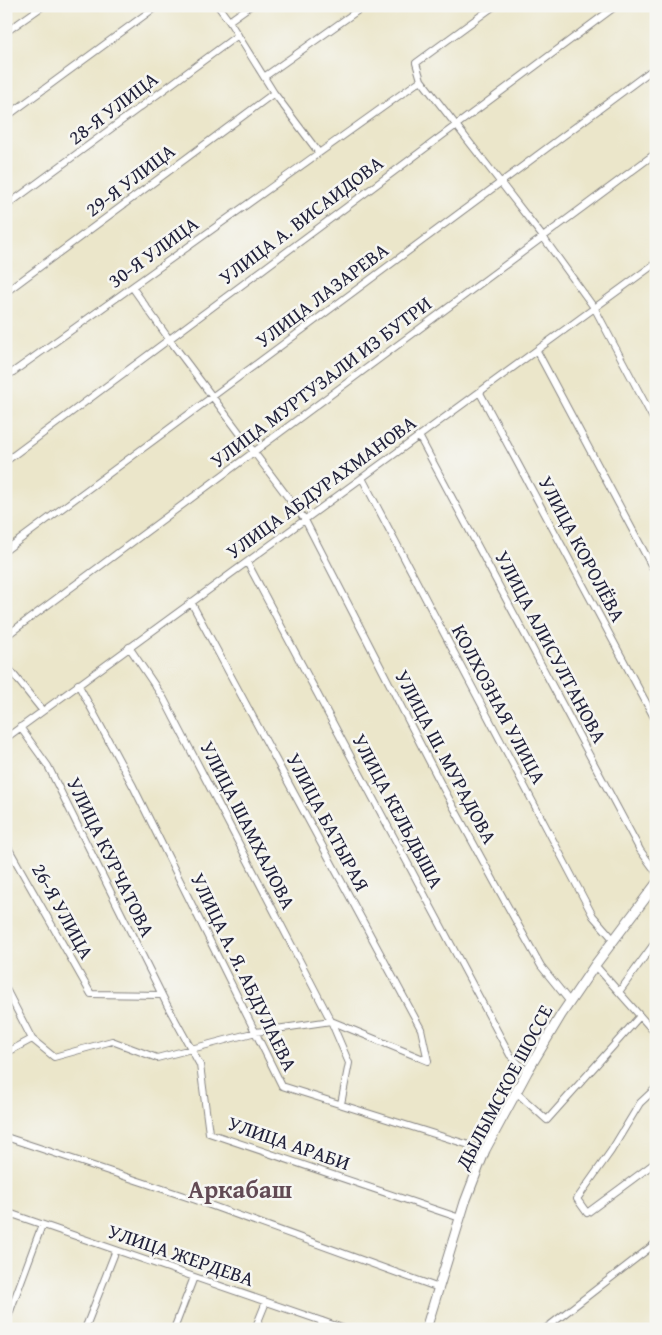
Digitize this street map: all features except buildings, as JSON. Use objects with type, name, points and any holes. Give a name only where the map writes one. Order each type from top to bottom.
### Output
[{"type":"main road","name":"ДЫЛЫМСКОЕ ШОССЕ","points":[[426,1329],[460,1218],[486,1150],[527,1072],[570,1002],[595,965],[656,884]]},
{"type":"street","points":[[6,32],[43,6]]},
{"type":"street","points":[[6,116],[157,6]]},
{"type":"street","points":[[218,6],[274,93],[319,153]]},
{"type":"street","points":[[229,21],[250,6]]},
{"type":"street","points":[[264,76],[364,6]]},
{"type":"street","points":[[494,6],[416,63],[421,80],[543,237],[595,308],[656,424]]},
{"type":"street","name":"УЛИЦА А. ВИСАИДОВА","points":[[6,461],[616,6]]},
{"type":"street","name":"28-Я УЛИЦА","points":[[6,206],[238,35]]},
{"type":"street","name":"УЛИЦА ЛАЗАРЕВА","points":[[6,550],[656,66]]},
{"type":"street","name":"30-Я УЛИЦА","points":[[6,377],[421,80]]},
{"type":"street","name":"29-Я УЛИЦА","points":[[6,292],[274,93]]},
{"type":"street","name":"УЛИЦА МУРТУЗАЛИ ИЗ БУТРИ","points":[[6,636],[656,153]]},
{"type":"street","points":[[654,265],[656,275]]},
{"type":"street","name":"УЛИЦА АБДУРАХМАНОВА","points":[[6,738],[654,265]]},
{"type":"street","name":"УЛИЦА Ш. МУРАДОВА","points":[[132,287],[169,340],[305,520],[440,784],[541,966],[570,1002]]},
{"type":"street","points":[[537,351],[656,574]]},
{"type":"street","name":"УЛИЦА КОРОЛЁВА","points":[[480,393],[656,721]]},
{"type":"street","name":"УЛИЦА АЛИСУЛТАНОВА","points":[[419,436],[640,850],[656,872]]},
{"type":"street","name":"КОЛХОЗНАЯ УЛИЦА","points":[[362,478],[593,916],[614,940]]},
{"type":"street","name":"УЛИЦА КЕЛЬДЫША","points":[[247,562],[510,1055],[527,1072]]},
{"type":"street","name":"УЛИЦА БАТЫРАЯ","points":[[192,602],[421,1029],[428,1061],[331,1021]]},
{"type":"street","name":"УЛИЦА ШАМХАЛОВА","points":[[129,647],[164,699],[331,1021],[349,1063],[341,1104]]},
{"type":"street","points":[[6,664],[42,710]]},
{"type":"street","name":"УЛИЦА А. Я. АБДУЛАЕВА","points":[[78,684],[133,786],[282,1086],[486,1150]]},
{"type":"street","name":"УЛИЦА КУРЧАТОВА","points":[[20,727],[48,766],[167,1005]]},
{"type":"street","name":"26-Я УЛИЦА","points":[[6,844],[91,994],[161,995]]},
{"type":"street","points":[[619,992],[656,941]]},
{"type":"street","points":[[595,965],[656,1033]]},
{"type":"street","points":[[6,989],[32,1039],[54,1057],[112,1041],[158,1058],[256,1032],[331,1021]]},
{"type":"street","name":"УЛИЦА АРАБИ","points":[[167,1005],[200,1065],[209,1132],[460,1218]]},
{"type":"street","points":[[516,1092],[547,1120],[640,1016]]},
{"type":"street","points":[[6,1053],[32,1039]]},
{"type":"street","points":[[656,1088],[640,1103],[611,1151],[577,1199],[587,1213],[656,1162]]},
{"type":"street","points":[[6,1137],[196,1200],[439,1288]]},
{"type":"street","name":"УЛИЦА ЖЕРДЕВА","points":[[6,1212],[344,1329]]},
{"type":"street","points":[[6,1322],[42,1224]]},
{"type":"street","points":[[545,1329],[656,1243]]},
{"type":"street","points":[[85,1329],[116,1250]]},
{"type":"street","points":[[174,1329],[194,1277]]},
{"type":"street","points":[[255,1329],[266,1302]]},
{"type":"street","points":[[320,1329],[322,1321]]},
{"type":"district","name":"Аркабаш","points":[[240,1189]]}]
